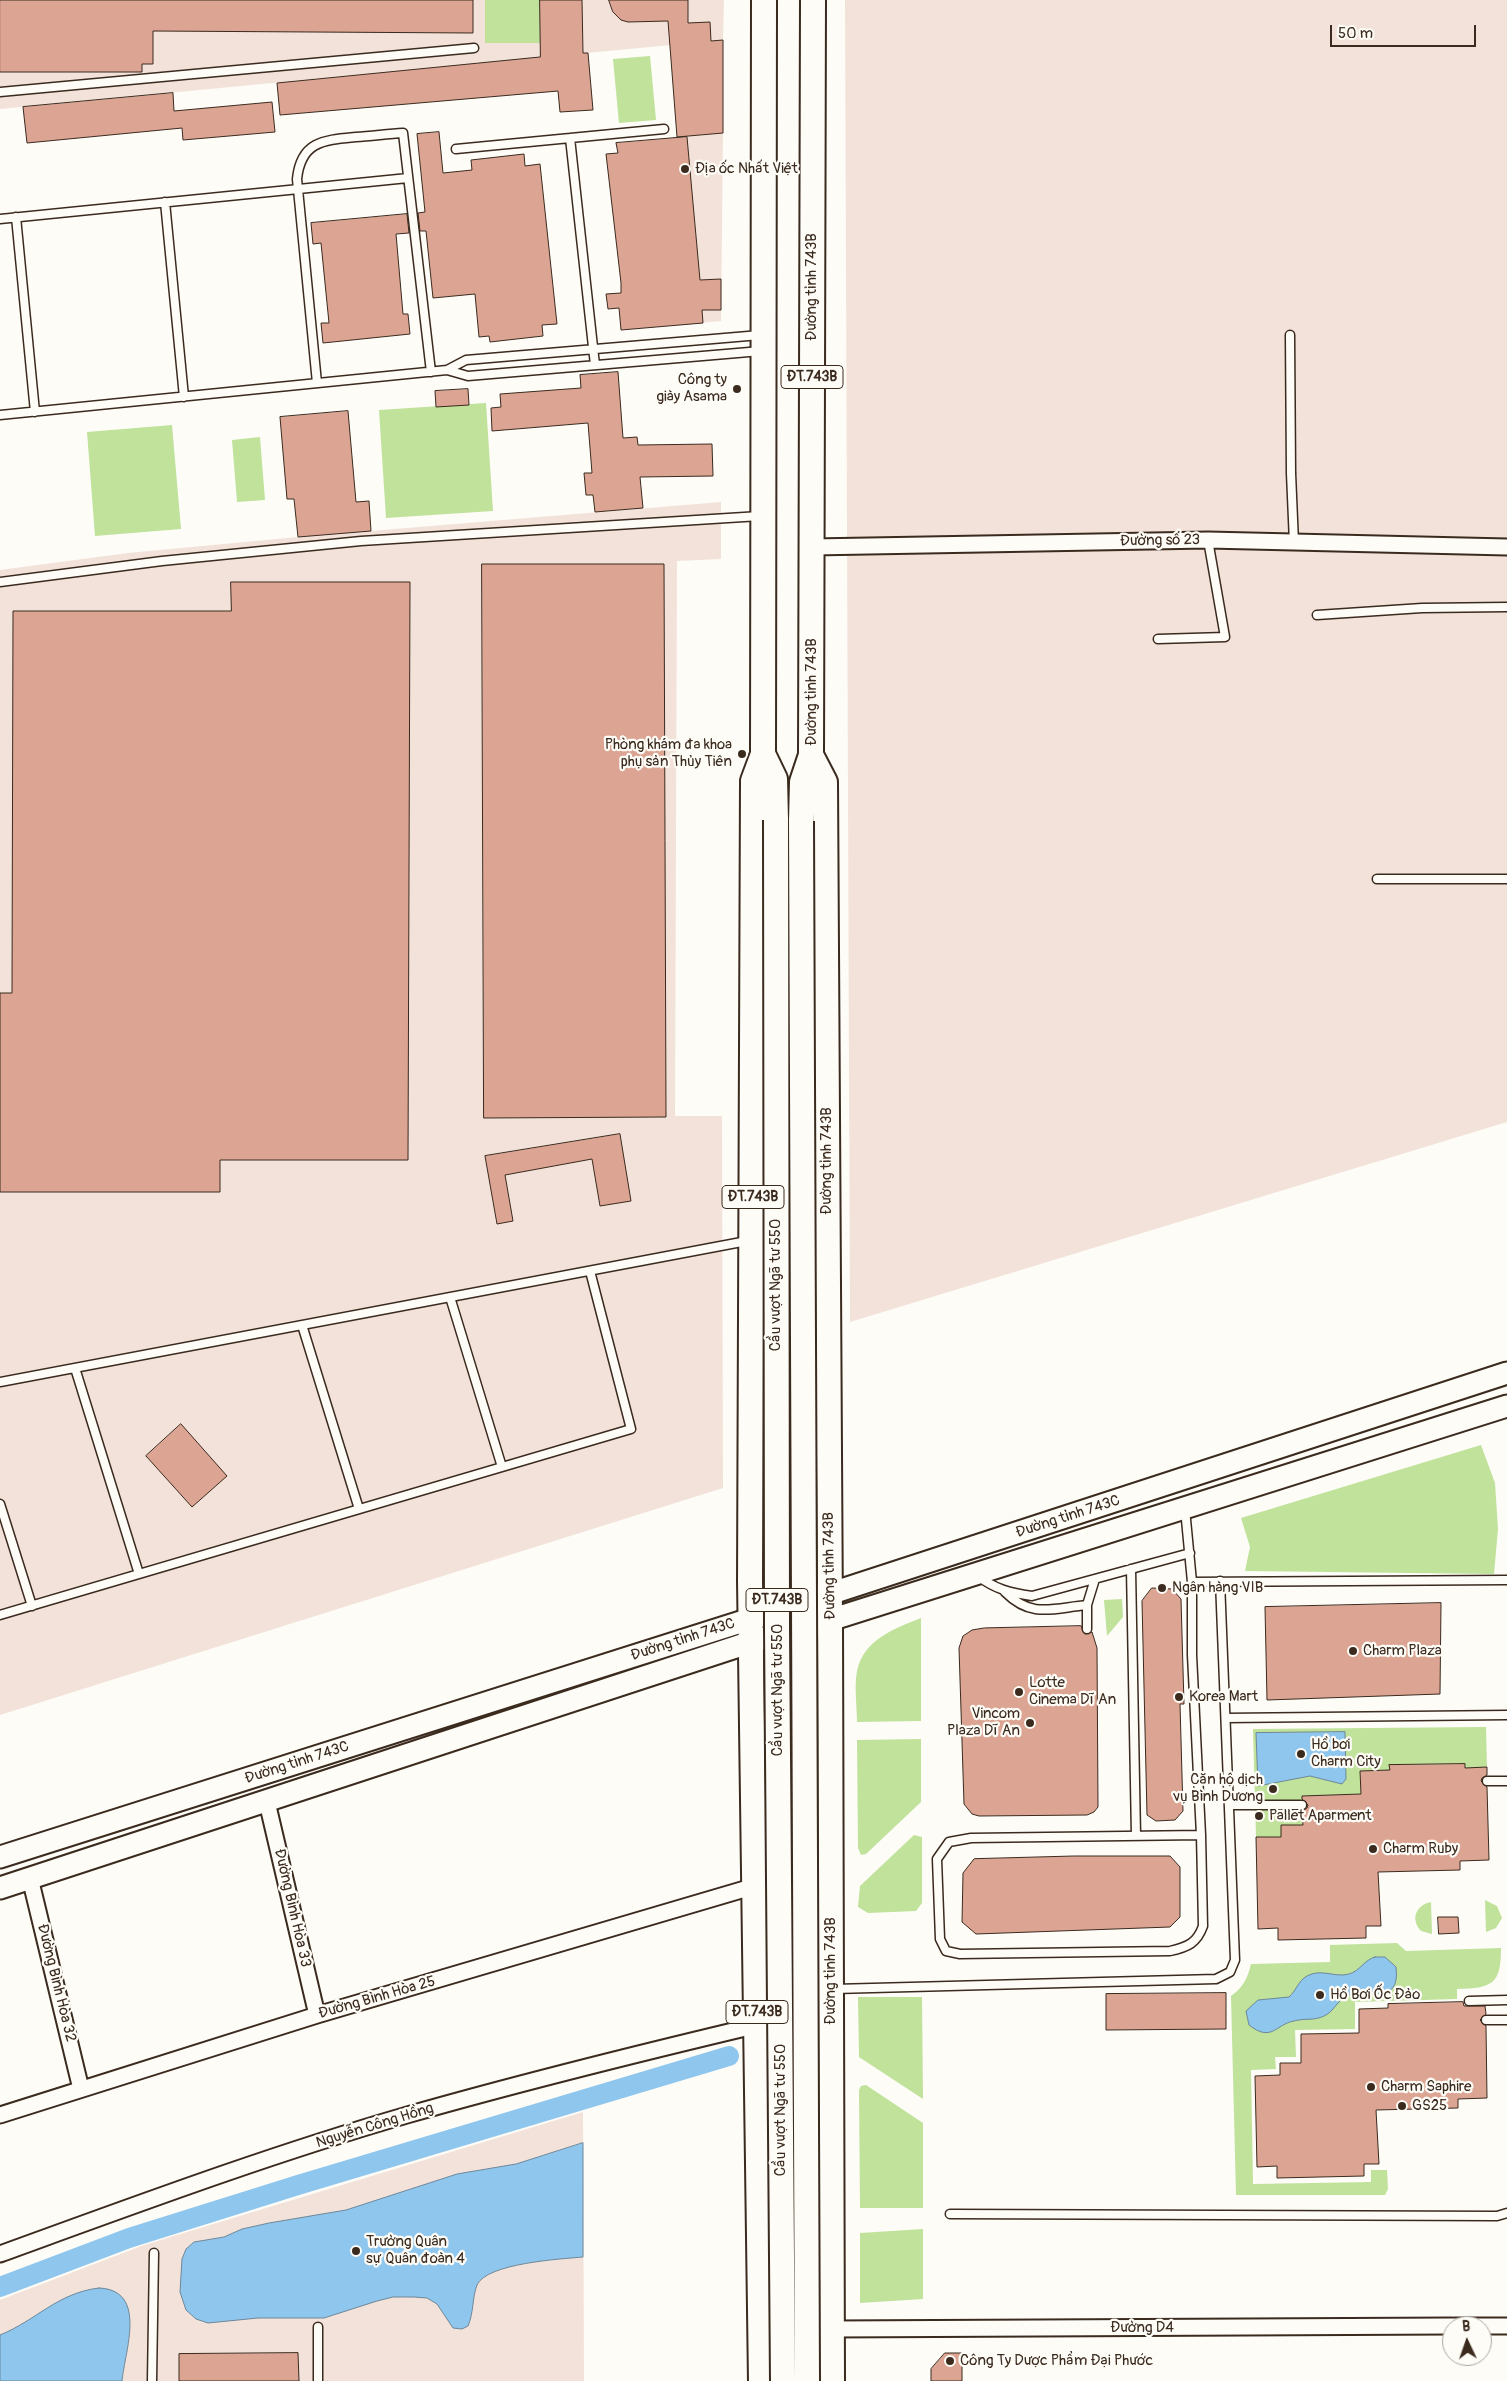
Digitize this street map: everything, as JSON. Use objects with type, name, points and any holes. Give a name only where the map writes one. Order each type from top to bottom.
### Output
[{"type":"main road","name":"ĐT.743B","points":[[760,2381],[758,2025],[751,1642],[753,1240],[752,781],[763,754],[764,0]]},
{"type":"main road","name":"Đường tỉnh 743B","points":[[801,821],[802,782],[811,754],[812,0]]},
{"type":"main road","name":"Cầu vượt Ngã tư 550","points":[[763,754],[774,780],[776,820],[777,1619],[783,2381]]},
{"type":"main road","name":"Đường tỉnh 743B","points":[[811,754],[825,782],[832,1989],[832,2381]]},
{"type":"main road","name":"Cầu vượt Ngã tư 550","points":[[801,821],[806,2381]]},
{"type":"main road","name":"Đường tỉnh 743C","points":[[0,1858],[829,1594],[1507,1373]]},
{"type":"main road","name":"Đường tỉnh 743C","points":[[0,1888],[751,1642],[830,1620],[1506,1409]]},
{"type":"main road","points":[[1177,1482],[1185,1509]]},
{"type":"main road","points":[[285,1766],[293,1793]]},
{"type":"street","name":"Đường số 23","points":[[812,547],[1208,540],[1507,547]]},
{"type":"street","name":"Đường Bình Hòa 33","points":[[267,1802],[317,2015]]},
{"type":"street","name":"Đường Bình Hòa 32","points":[[30,1878],[81,2089]]},
{"type":"street","name":"Đường Bình Hòa 25","points":[[0,2115],[317,2015],[755,1886]]},
{"type":"street","name":"Nguyễn Công Hồng","points":[[0,2254],[206,2179],[406,2115],[618,2058],[758,2025]]},
{"type":"street","name":"Đường D4","points":[[832,2329],[1442,2326]]},
{"type":"street","name":"Đường D4","points":[[1492,2326],[1507,2326]]},
{"type":"lane","points":[[0,92],[280,68],[474,48]]},
{"type":"lane","points":[[456,149],[664,129]]},
{"type":"lane","points":[[317,383],[298,189],[298,169],[301,160],[313,146],[327,140],[403,133],[430,372]]},
{"type":"lane","points":[[570,138],[594,365]]},
{"type":"lane","points":[[0,219],[408,178]]},
{"type":"lane","points":[[165,202],[184,397]]},
{"type":"lane","points":[[16,217],[35,412]]},
{"type":"lane","points":[[1290,335],[1290,473],[1294,543]]},
{"type":"lane","points":[[0,415],[447,370],[466,360],[593,349],[764,342]]},
{"type":"lane","points":[[447,370],[468,376],[594,365],[764,342]]},
{"type":"lane","points":[[0,582],[162,560],[322,544],[762,516]]},
{"type":"lane","points":[[1158,639],[1225,637],[1208,540]]},
{"type":"lane","points":[[1317,615],[1422,608],[1507,607]]},
{"type":"lane","points":[[1377,879],[1507,878]]},
{"type":"lane","points":[[0,1382],[753,1240]]},
{"type":"lane","points":[[0,1615],[632,1429],[590,1271]]},
{"type":"lane","points":[[450,1297],[502,1467]]},
{"type":"lane","points":[[302,1325],[359,1509]]},
{"type":"lane","points":[[75,1368],[139,1574]]},
{"type":"lane","points":[[0,1504],[32,1606]]},
{"type":"lane","points":[[1185,1509],[1192,1582],[1192,1655],[1201,1835],[1203,1926],[1199,1938],[1187,1947],[1170,1951],[988,1954],[960,1954],[946,1951],[940,1939],[937,1859],[948,1842],[971,1838],[1201,1835]]},
{"type":"lane","points":[[976,1574],[991,1586],[1006,1592],[1032,1596],[1190,1553]]},
{"type":"lane","points":[[1132,1569],[1136,1836]]},
{"type":"lane","points":[[1087,1630],[1087,1605],[1095,1579]]},
{"type":"lane","points":[[1192,1582],[1507,1580]]},
{"type":"lane","points":[[832,1989],[1216,1979],[1230,1972],[1236,1960],[1220,1581]]},
{"type":"lane","points":[[1006,1592],[1018,1605],[1036,1610],[1087,1605]]},
{"type":"lane","points":[[1226,1718],[1507,1716]]},
{"type":"lane","points":[[1487,1781],[1507,1781]]},
{"type":"lane","points":[[1229,1806],[1302,1805]]},
{"type":"lane","points":[[1469,2001],[1507,2000]]},
{"type":"lane","points":[[1486,2020],[1507,2020]]},
{"type":"lane","points":[[950,2214],[1497,2216],[1507,2213]]},
{"type":"lane","points":[[152,2381],[154,2253]]},
{"type":"lane","points":[[318,2327],[318,2381]]},
{"type":"shaded area","points":[[0,0],[724,0],[723,40],[0,109]]},
{"type":"shaded area","points":[[845,0],[1507,0],[1507,1122],[850,1322]]},
{"type":"shaded area","points":[[723,133],[721,321],[664,326],[645,140]]},
{"type":"shaded area","points":[[721,502],[721,559],[677,561],[675,1116],[722,1116],[723,1488],[0,1715],[0,570],[128,553]]},
{"type":"shaded area","name":"Trường Quân sự Quân đoàn 4","points":[[583,2112],[584,2381],[0,2381],[0,2300],[144,2245]]},
{"type":"green space","points":[[485,0],[540,0],[540,43],[485,43]]},
{"type":"green space","points":[[650,56],[656,120],[619,123],[613,59]]},
{"type":"green space","points":[[486,403],[493,511],[386,518],[379,410]]},
{"type":"green space","points":[[172,425],[181,529],[95,536],[87,432]]},
{"type":"green space","points":[[260,437],[265,500],[237,502],[232,440]]},
{"type":"green space","points":[[1481,1445],[1495,1483],[1498,1529],[1494,1574],[1245,1571],[1250,1547],[1241,1518]]},
{"type":"green space","points":[[1122,1599],[1123,1617],[1107,1636],[1104,1600]]},
{"type":"green space","points":[[921,1618],[921,1721],[857,1722],[856,1677],[860,1660],[873,1643],[881,1637]]},
{"type":"green space","points":[[1486,1727],[1487,1767],[1465,1768],[1464,1764],[1390,1765],[1390,1770],[1360,1771],[1361,1794],[1302,1796],[1303,1825],[1281,1825],[1281,1837],[1256,1837],[1253,1729]]},
{"type":"green space","points":[[921,1739],[921,1802],[866,1854],[861,1855],[858,1848],[857,1740]]},
{"type":"green space","points":[[914,1835],[922,1837],[922,1903],[916,1911],[868,1913],[858,1907],[860,1886]]},
{"type":"green space","points":[[1485,1900],[1497,1906],[1502,1918],[1496,1928],[1486,1932]]},
{"type":"green space","points":[[1431,1902],[1432,1934],[1421,1931],[1415,1917],[1418,1909]]},
{"type":"green space","points":[[1397,1943],[1406,1951],[1501,1948],[1499,1970],[1492,1982],[1486,1985],[1457,1989],[1457,1999],[1355,2002],[1355,2029],[1295,2030],[1296,2057],[1275,2057],[1276,2069],[1251,2070],[1253,2184],[1371,2182],[1371,2170],[1387,2170],[1388,2189],[1385,2195],[1236,2195],[1231,1996],[1244,1982],[1251,1964],[1330,1962],[1330,1945]]},
{"type":"green space","points":[[858,1997],[922,1997],[923,2099],[859,2057]]},
{"type":"green space","points":[[866,2085],[923,2123],[923,2208],[860,2208],[859,2090],[861,2086]]},
{"type":"green space","points":[[923,2229],[923,2299],[860,2303],[860,2233]]},
{"type":"water","name":"Hồ bơi Charm City","points":[[1345,1732],[1346,1779],[1342,1784],[1310,1776],[1258,1786],[1256,1733]]},
{"type":"water","name":"Hồ Bơi Ốc Đảo","points":[[1375,1957],[1385,1957],[1396,1967],[1396,1980],[1393,1988],[1387,1992],[1347,1996],[1324,2016],[1298,2020],[1269,2032],[1257,2030],[1249,2025],[1246,2011],[1258,2000],[1289,1997],[1307,1976],[1317,1973],[1349,1974]]},
{"type":"water","points":[[583,2143],[583,2257],[542,2261],[509,2267],[484,2278],[477,2285],[468,2326],[462,2329],[453,2328],[437,2304],[427,2298],[414,2297],[393,2297],[324,2318],[258,2318],[208,2323],[196,2319],[186,2310],[180,2292],[182,2259],[186,2249],[194,2242],[224,2237],[242,2229],[269,2223],[346,2210],[457,2174],[516,2164]]},
{"type":"water","points":[[99,2288],[114,2291],[124,2299],[129,2310],[129,2338],[122,2381],[0,2381],[0,2335],[71,2295]]},
{"type":"building","points":[[0,0],[473,0],[473,33],[153,31],[153,64],[142,64],[142,72],[0,72]]},
{"type":"building","points":[[540,0],[582,0],[583,53],[588,53],[593,110],[560,112],[558,91],[280,115],[277,83],[540,57]]},
{"type":"building","points":[[609,0],[688,0],[688,23],[710,22],[711,41],[723,40],[723,133],[677,137],[668,21],[628,22],[621,20],[613,12]]},
{"type":"building","points":[[173,93],[174,111],[272,102],[275,132],[183,140],[182,128],[27,143],[23,107]]},
{"type":"building","points":[[439,132],[443,173],[472,170],[471,160],[524,154],[525,166],[540,164],[557,324],[542,325],[543,336],[490,342],[489,336],[479,337],[475,294],[433,298],[426,231],[420,231],[418,213],[425,212],[417,134]]},
{"type":"building","points":[[687,137],[700,280],[721,279],[721,310],[702,310],[703,323],[621,330],[619,308],[608,309],[606,294],[621,293],[621,283],[606,154],[618,153],[616,143]]},
{"type":"building","points":[[407,214],[409,233],[396,234],[403,314],[408,314],[410,334],[323,343],[321,323],[329,323],[321,243],[313,244],[311,223]]},
{"type":"building","points":[[618,372],[623,438],[637,437],[638,445],[712,444],[713,476],[640,477],[643,508],[595,512],[593,495],[586,495],[584,473],[592,473],[588,423],[492,431],[491,408],[501,407],[500,394],[581,388],[580,375]]},
{"type":"building","points":[[468,389],[469,405],[436,407],[435,391]]},
{"type":"building","points":[[348,411],[356,502],[369,501],[371,531],[298,537],[294,499],[287,499],[280,417]]},
{"type":"building","points":[[482,564],[664,564],[666,1117],[484,1118]]},
{"type":"building","points":[[231,582],[410,582],[408,1160],[220,1160],[220,1192],[0,1192],[0,993],[12,993],[13,611],[231,611]]},
{"type":"building","points":[[620,1134],[631,1201],[600,1206],[592,1159],[505,1175],[513,1221],[497,1224],[485,1156]]},
{"type":"building","points":[[181,1424],[227,1476],[192,1507],[146,1456]]},
{"type":"building","points":[[1152,1588],[1172,1589],[1181,1599],[1184,1704],[1180,1704],[1183,1811],[1175,1820],[1156,1821],[1147,1815],[1142,1601]]},
{"type":"building","name":"Charm Plaza","points":[[1441,1603],[1440,1694],[1267,1700],[1265,1607]]},
{"type":"building","name":"Vincom Plaza Dĩ An","points":[[1081,1626],[1085,1634],[1092,1632],[1097,1648],[1098,1807],[1094,1812],[1087,1815],[979,1816],[972,1814],[964,1804],[959,1648],[963,1636],[972,1630],[984,1628]]},
{"type":"building","name":"Charm Ruby","points":[[1465,1764],[1465,1768],[1487,1767],[1487,1775],[1481,1781],[1487,1787],[1489,1860],[1460,1861],[1460,1870],[1378,1872],[1381,1926],[1366,1926],[1366,1938],[1278,1940],[1278,1928],[1258,1929],[1256,1837],[1281,1837],[1281,1825],[1303,1825],[1302,1811],[1308,1805],[1302,1799],[1302,1796],[1361,1794],[1360,1771],[1390,1770],[1389,1765]]},
{"type":"building","points":[[1170,1856],[1180,1867],[1180,1917],[1170,1927],[976,1934],[962,1922],[963,1873],[974,1859]]},
{"type":"building","points":[[1438,1917],[1458,1917],[1459,1933],[1439,1934]]},
{"type":"building","points":[[1226,1993],[1226,2029],[1106,2030],[1106,1994]]},
{"type":"building","name":"Charm Saphire","points":[[1463,2002],[1464,2006],[1485,2006],[1486,2014],[1480,2020],[1486,2026],[1487,2098],[1458,2099],[1458,2108],[1376,2110],[1379,2164],[1364,2164],[1364,2176],[1277,2178],[1277,2166],[1257,2167],[1255,2076],[1280,2075],[1280,2063],[1301,2063],[1301,2034],[1359,2033],[1359,2009],[1388,2008],[1388,2004]]},
{"type":"building","points":[[298,2353],[299,2381],[179,2381],[179,2354]]},
{"type":"building","name":"Công Ty Dược Phẩm Đại Phước","points":[[945,2353],[962,2353],[962,2381],[931,2381],[931,2369]]},
{"type":"waterway","points":[[0,2287],[129,2238],[298,2185],[729,2056]]},
{"type":"place","name":"Địa ốc Nhất Việt","points":[[685,169]]},
{"type":"place","name":"Công ty giày Asama","points":[[737,389]]},
{"type":"place","name":"Phòng khám đa khoa phụ sản Thủy Tiên","points":[[742,754]]},
{"type":"place","name":"Ngân hàng VIB","points":[[1162,1588]]},
{"type":"place","name":"Charm Plaza","points":[[1353,1651]]},
{"type":"place","name":"Lotte Cinema Dĩ An","points":[[1019,1692]]},
{"type":"place","name":"Korea Mart","points":[[1179,1697]]},
{"type":"place","name":"Vincom Plaza Dĩ An","points":[[1030,1723]]},
{"type":"place","name":"Hồ bơi Charm City","points":[[1301,1754]]},
{"type":"place","name":"Căn hộ dịch vụ Bình Dương","points":[[1273,1789]]},
{"type":"place","name":"Pallet Aparment","points":[[1259,1816]]},
{"type":"place","name":"Charm Ruby","points":[[1373,1849]]},
{"type":"place","name":"Hồ Bơi Ốc Đảo","points":[[1320,1995]]},
{"type":"place","name":"Charm Saphire","points":[[1371,2087]]},
{"type":"place","name":"GS25","points":[[1402,2106]]},
{"type":"place","name":"Trường Quân sự Quân đoàn 4","points":[[356,2251]]},
{"type":"place","name":"Công Ty Dược Phẩm Đại Phước","points":[[950,2361]]}]
